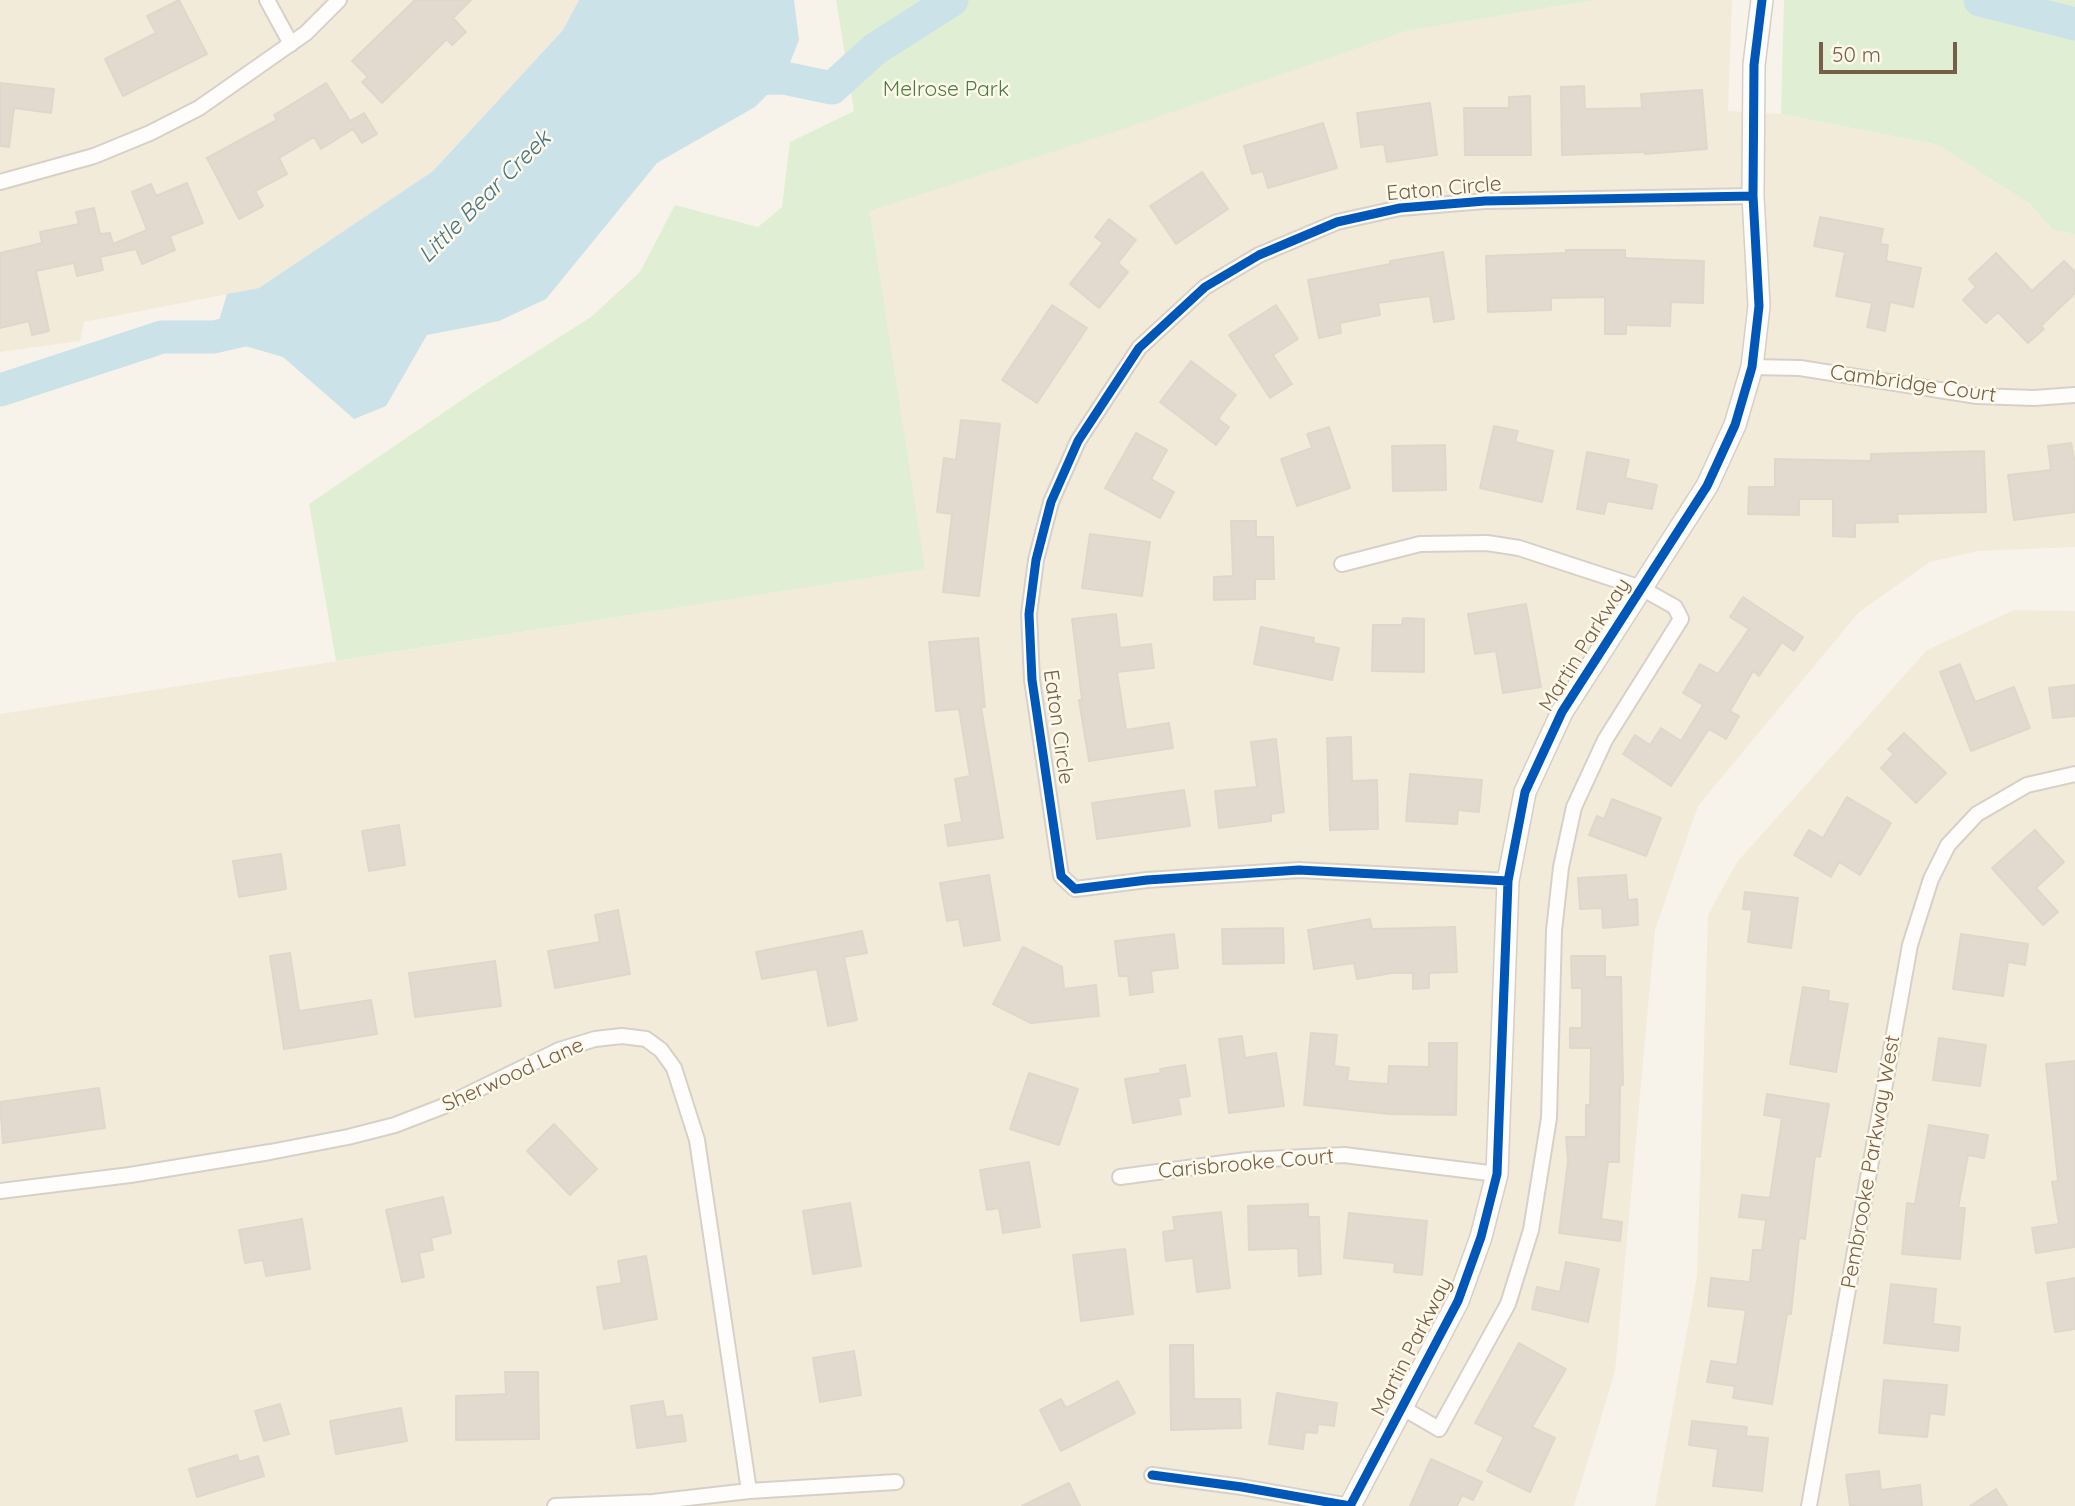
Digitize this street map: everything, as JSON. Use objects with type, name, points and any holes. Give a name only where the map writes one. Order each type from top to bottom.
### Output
[{"type":"street","points":[[267,0],[291,44]]},
{"type":"street","points":[[0,182],[94,156],[150,133],[199,108],[306,33],[340,0]]},
{"type":"street","name":"Martin Parkway","points":[[1350,1506],[1458,1301],[1481,1237],[1497,1174],[1508,881],[1525,792],[1562,712],[1707,486],[1735,425],[1752,367],[1759,306],[1753,196],[1754,65],[1762,0]]},
{"type":"street","name":"Eaton Circle","points":[[1508,881],[1299,870],[1147,880],[1075,889],[1061,876],[1032,680],[1029,614],[1036,559],[1051,502],[1078,442],[1139,348],[1205,287],[1259,254],[1337,222],[1401,208],[1485,201],[1753,196]]},
{"type":"street","name":"Cambridge Court","points":[[1752,367],[1800,368],[1977,396],[2075,396]]},
{"type":"street","points":[[1342,564],[1420,544],[1487,543],[1519,548],[1640,588],[1675,607],[1681,619],[1605,740],[1574,807],[1561,867],[1554,931],[1549,1118],[1531,1230],[1508,1304],[1439,1429],[1401,1407]]},
{"type":"street","name":"Pembrooke Parkway West","points":[[1809,1506],[1910,945],[1931,878],[1948,845],[1977,814],[2028,785],[2075,774]]},
{"type":"street","name":"Sherwood Lane","points":[[0,1191],[143,1173],[348,1137],[395,1125],[444,1106],[559,1050],[595,1039],[622,1036],[646,1039],[661,1050],[674,1068],[697,1140],[749,1490]]},
{"type":"street","name":"Carisbrooke Court","points":[[1120,1177],[1247,1160],[1344,1155],[1497,1174]]},
{"type":"street","points":[[1152,1475],[1350,1506]]},
{"type":"street","points":[[555,1506],[653,1502],[749,1490],[895,1482]]},
{"type":"shaded area","points":[[0,0],[579,0],[563,30],[433,171],[259,288],[84,322],[80,341],[0,352]]},
{"type":"shaded area","points":[[1596,0],[1732,0],[1728,111],[1781,114],[1938,145],[2030,204],[2053,230],[2075,234],[2075,547],[1977,551],[1930,562],[1859,612],[1698,806],[1655,930],[1615,1372],[1574,1506],[0,1506],[0,714],[924,569],[870,211],[1407,31]]},
{"type":"shaded area","points":[[2014,610],[2075,611],[2075,1506],[1655,1506],[1697,1276],[1708,915],[1737,862],[1927,650]]},
{"type":"green space","name":"Melrose Park","points":[[836,0],[1596,0],[1407,31],[1123,129],[870,211],[925,569],[336,661],[309,504],[484,385],[591,317],[640,272],[675,205],[758,227],[782,207],[790,142],[854,111]]},
{"type":"green space","points":[[1784,0],[2075,0],[2075,234],[2053,230],[2030,204],[1938,145],[1781,114]]},
{"type":"water","points":[[579,0],[794,0],[799,40],[784,78],[755,107],[657,163],[546,299],[499,321],[427,335],[386,406],[354,419],[283,357],[214,337],[227,294],[259,288],[433,171],[563,30]]},
{"type":"building","points":[[179,0],[207,54],[123,96],[105,59],[156,33],[147,16]]},
{"type":"building","points":[[415,0],[471,0],[453,18],[466,32],[452,45],[447,39],[382,103],[362,82],[368,77],[352,61]]},
{"type":"building","points":[[0,83],[54,89],[51,113],[14,108],[9,147],[0,146]]},
{"type":"building","points":[[326,83],[350,121],[364,113],[377,134],[362,143],[353,129],[321,149],[314,137],[279,158],[287,174],[255,191],[263,206],[239,219],[207,158],[277,120],[274,115]]},
{"type":"building","points":[[1584,86],[1585,109],[1642,108],[1641,94],[1702,90],[1707,149],[1645,154],[1562,155],[1561,87]]},
{"type":"building","points":[[1530,96],[1531,155],[1465,155],[1464,108],[1509,108],[1509,97]]},
{"type":"building","points":[[1430,103],[1437,155],[1387,162],[1384,144],[1361,147],[1357,113]]},
{"type":"building","points":[[1323,123],[1337,168],[1268,188],[1263,171],[1252,174],[1244,146]]},
{"type":"building","points":[[1202,172],[1228,209],[1176,244],[1150,206]]},
{"type":"building","points":[[187,183],[203,223],[170,236],[175,250],[142,264],[136,249],[100,257],[103,270],[77,276],[74,263],[36,271],[49,331],[32,335],[29,321],[0,328],[0,253],[42,243],[40,232],[79,224],[76,212],[94,208],[100,234],[110,233],[113,244],[147,230],[132,192],[151,184],[156,196]]},
{"type":"building","points":[[1820,217],[1883,229],[1880,244],[1888,245],[1886,261],[1921,268],[1913,307],[1890,302],[1885,331],[1867,327],[1872,303],[1836,296],[1845,252],[1814,246]]},
{"type":"building","points":[[1109,219],[1136,240],[1118,263],[1128,272],[1099,308],[1070,284],[1103,243],[1095,237]]},
{"type":"building","points":[[1566,250],[1625,250],[1625,258],[1704,261],[1703,303],[1671,302],[1670,326],[1626,325],[1626,334],[1605,334],[1605,297],[1551,298],[1551,310],[1488,312],[1486,256],[1566,253]]},
{"type":"building","points":[[1443,252],[1454,319],[1434,322],[1430,296],[1378,303],[1380,315],[1340,323],[1341,333],[1319,338],[1308,280]]},
{"type":"building","points":[[1996,253],[2032,291],[2064,261],[2075,272],[2075,293],[2041,326],[2044,329],[2028,343],[1998,312],[1986,323],[1963,300],[1976,287],[1969,279]]},
{"type":"building","points":[[1052,305],[1087,328],[1037,403],[1002,380]]},
{"type":"building","points":[[1276,305],[1298,339],[1273,355],[1292,384],[1270,398],[1229,335]]},
{"type":"building","points":[[1191,361],[1236,395],[1218,419],[1229,427],[1216,445],[1160,402]]},
{"type":"building","points":[[961,420],[1000,424],[979,596],[943,592],[952,514],[937,512],[944,458],[956,460]]},
{"type":"building","points":[[1494,426],[1518,431],[1515,442],[1553,451],[1542,502],[1480,488]]},
{"type":"building","points":[[1329,427],[1350,488],[1297,506],[1281,459],[1312,448],[1307,434]]},
{"type":"building","points":[[1136,433],[1167,450],[1151,479],[1174,492],[1160,518],[1105,488]]},
{"type":"building","points":[[2071,443],[2075,463],[2075,512],[2014,520],[2008,475],[2051,470],[2048,446]]},
{"type":"building","points":[[1445,445],[1446,490],[1393,491],[1392,446]]},
{"type":"building","points":[[1984,451],[1986,512],[1897,514],[1898,522],[1855,523],[1855,537],[1833,536],[1833,499],[1799,499],[1799,515],[1748,514],[1749,487],[1775,487],[1775,459],[1871,461],[1871,454]]},
{"type":"building","points":[[1587,452],[1629,460],[1625,478],[1657,485],[1652,509],[1607,501],[1604,514],[1577,509]]},
{"type":"building","points":[[1231,521],[1256,521],[1256,537],[1273,537],[1274,579],[1255,579],[1255,599],[1214,600],[1214,577],[1233,576]]},
{"type":"building","points":[[1090,534],[1150,542],[1142,596],[1082,588]]},
{"type":"building","points":[[1743,597],[1803,637],[1794,651],[1782,642],[1759,676],[1753,671],[1730,711],[1739,716],[1726,739],[1709,729],[1671,786],[1623,754],[1635,735],[1650,745],[1661,728],[1681,741],[1703,705],[1683,693],[1700,664],[1718,674],[1749,629],[1730,617]]},
{"type":"building","points":[[1526,604],[1541,687],[1503,693],[1496,651],[1475,654],[1468,614]]},
{"type":"building","points":[[1116,614],[1120,648],[1151,644],[1154,668],[1117,672],[1126,730],[1169,723],[1173,748],[1089,761],[1079,700],[1082,700],[1072,619]]},
{"type":"building","points":[[1403,618],[1424,619],[1424,672],[1372,671],[1373,625],[1402,625]]},
{"type":"building","points":[[1261,627],[1314,638],[1313,643],[1339,648],[1332,680],[1254,664]]},
{"type":"building","points":[[978,638],[985,707],[981,707],[1003,838],[948,846],[945,825],[962,822],[955,779],[970,776],[959,709],[936,711],[929,642]]},
{"type":"building","points":[[1960,664],[1975,702],[2014,687],[2030,728],[1971,751],[1940,672]]},
{"type":"building","points":[[2075,685],[2075,716],[2053,718],[2049,688]]},
{"type":"building","points":[[1904,733],[1946,773],[1916,803],[1881,768],[1894,754],[1888,749]]},
{"type":"building","points":[[1351,737],[1352,781],[1377,780],[1378,829],[1330,830],[1327,738]]},
{"type":"building","points":[[1276,739],[1284,812],[1271,814],[1271,821],[1219,828],[1215,791],[1257,787],[1251,742]]},
{"type":"building","points":[[1410,774],[1482,780],[1479,812],[1458,810],[1457,824],[1406,821]]},
{"type":"building","points":[[1184,790],[1190,826],[1097,839],[1092,803]]},
{"type":"building","points":[[1847,797],[1891,823],[1860,875],[1839,862],[1831,877],[1794,855],[1809,830],[1823,838]]},
{"type":"building","points":[[1612,799],[1661,818],[1646,856],[1589,835],[1597,816],[1604,819]]},
{"type":"building","points":[[399,825],[405,865],[369,871],[362,831]]},
{"type":"building","points":[[2035,830],[2064,862],[2036,888],[2058,912],[2043,925],[1992,868]]},
{"type":"building","points":[[281,854],[286,889],[239,897],[233,861]]},
{"type":"building","points":[[989,875],[1000,940],[964,946],[959,919],[947,921],[940,883]]},
{"type":"building","points":[[1626,875],[1628,900],[1637,899],[1638,925],[1603,928],[1602,908],[1580,909],[1578,878]]},
{"type":"building","points":[[1745,892],[1798,898],[1791,948],[1748,942],[1752,910],[1743,909]]},
{"type":"building","points":[[618,910],[630,974],[555,988],[548,951],[600,942],[595,915]]},
{"type":"building","points":[[1370,919],[1372,929],[1455,927],[1457,972],[1429,973],[1429,988],[1413,989],[1413,973],[1392,973],[1357,979],[1354,963],[1314,969],[1308,930]]},
{"type":"building","points":[[1283,928],[1284,963],[1223,964],[1222,929]]},
{"type":"building","points":[[862,931],[867,953],[844,957],[857,1020],[828,1026],[817,969],[762,979],[756,952]]},
{"type":"building","points":[[1174,934],[1178,968],[1151,971],[1153,992],[1130,995],[1128,976],[1119,976],[1115,941]]},
{"type":"building","points":[[1961,934],[2028,944],[2025,965],[2008,962],[2003,996],[1953,989]]},
{"type":"building","points":[[1023,947],[1062,967],[1064,989],[1096,985],[1099,1016],[1031,1023],[993,1004]]},
{"type":"building","points":[[290,953],[299,1011],[371,1000],[377,1034],[284,1049],[270,956]]},
{"type":"building","points":[[1571,956],[1605,956],[1605,977],[1621,977],[1623,1085],[1620,1085],[1619,1162],[1608,1162],[1601,1219],[1622,1222],[1620,1241],[1559,1233],[1568,1161],[1566,1137],[1586,1137],[1586,1105],[1590,1105],[1591,1048],[1570,1048],[1570,1028],[1582,1028],[1582,988],[1572,988]]},
{"type":"building","points":[[495,961],[501,1006],[415,1017],[409,973]]},
{"type":"building","points":[[1803,987],[1829,991],[1828,1001],[1848,1004],[1836,1072],[1790,1064]]},
{"type":"building","points":[[1311,1033],[1337,1035],[1334,1066],[1349,1068],[1347,1081],[1388,1084],[1389,1066],[1429,1067],[1429,1043],[1457,1043],[1456,1115],[1389,1114],[1304,1105]]},
{"type":"building","points":[[1242,1036],[1245,1058],[1276,1053],[1284,1106],[1229,1113],[1219,1039]]},
{"type":"building","points":[[1939,1038],[1986,1045],[1980,1086],[1933,1080]]},
{"type":"building","points":[[2075,1061],[2075,1247],[2036,1253],[2032,1228],[2059,1224],[2052,1182],[2058,1181],[2046,1064]]},
{"type":"building","points":[[1185,1065],[1190,1096],[1178,1098],[1181,1114],[1133,1123],[1125,1079],[1161,1073],[1160,1069]]},
{"type":"building","points":[[1029,1073],[1078,1089],[1059,1145],[1010,1129]]},
{"type":"building","points":[[99,1088],[105,1128],[3,1143],[0,1102]]},
{"type":"building","points":[[1767,1094],[1829,1104],[1820,1157],[1815,1156],[1805,1239],[1799,1238],[1791,1314],[1787,1314],[1772,1404],[1733,1398],[1735,1386],[1707,1382],[1711,1361],[1737,1365],[1746,1310],[1708,1306],[1711,1278],[1750,1282],[1753,1250],[1762,1250],[1766,1220],[1739,1217],[1742,1195],[1770,1198],[1782,1118],[1764,1115]]},
{"type":"building","points":[[554,1124],[597,1169],[570,1195],[527,1151]]},
{"type":"building","points":[[1929,1125],[1988,1135],[1984,1158],[1968,1155],[1958,1208],[1965,1208],[1960,1259],[1902,1254],[1907,1203],[1915,1204]]},
{"type":"building","points":[[1029,1162],[1040,1227],[1003,1233],[999,1208],[987,1210],[980,1170]]},
{"type":"building","points":[[443,1197],[451,1233],[431,1238],[433,1250],[419,1253],[424,1277],[402,1282],[386,1210]]},
{"type":"building","points":[[850,1203],[861,1266],[813,1274],[803,1211]]},
{"type":"building","points":[[1308,1204],[1308,1217],[1319,1217],[1321,1274],[1299,1276],[1298,1248],[1249,1250],[1248,1206]]},
{"type":"building","points":[[1221,1212],[1230,1288],[1197,1292],[1193,1258],[1166,1261],[1163,1232],[1175,1230],[1173,1217]]},
{"type":"building","points":[[1349,1213],[1427,1221],[1422,1275],[1394,1272],[1395,1263],[1344,1258]]},
{"type":"building","points":[[302,1219],[310,1269],[266,1276],[263,1260],[245,1263],[239,1230]]},
{"type":"building","points":[[1125,1249],[1133,1314],[1081,1321],[1073,1255]]},
{"type":"building","points":[[646,1256],[657,1319],[604,1329],[597,1287],[622,1283],[618,1261]]},
{"type":"building","points":[[1566,1262],[1599,1269],[1588,1322],[1532,1309],[1537,1287],[1560,1292]]},
{"type":"building","points":[[2075,1278],[2075,1329],[2055,1332],[2047,1283]]},
{"type":"building","points":[[1891,1284],[1936,1289],[1933,1324],[1960,1327],[1958,1351],[1884,1343]]},
{"type":"building","points":[[1519,1343],[1566,1369],[1532,1427],[1555,1438],[1530,1492],[1487,1471],[1504,1437],[1475,1423]]},
{"type":"building","points":[[1170,1345],[1193,1345],[1194,1399],[1240,1399],[1241,1428],[1171,1430]]},
{"type":"building","points":[[854,1351],[861,1395],[820,1402],[813,1358]]},
{"type":"building","points":[[505,1372],[538,1372],[539,1439],[456,1440],[456,1396],[506,1394]]},
{"type":"building","points":[[1884,1380],[1947,1385],[1944,1415],[1930,1413],[1927,1437],[1879,1433]]},
{"type":"building","points":[[1118,1381],[1135,1413],[1061,1451],[1040,1410],[1061,1399],[1066,1408]]},
{"type":"building","points":[[1277,1393],[1337,1403],[1334,1426],[1318,1424],[1317,1433],[1305,1432],[1303,1449],[1269,1444]]},
{"type":"building","points":[[663,1401],[666,1417],[682,1415],[686,1441],[637,1448],[631,1406]]},
{"type":"building","points":[[280,1404],[289,1434],[264,1441],[255,1411]]},
{"type":"building","points":[[401,1408],[407,1441],[336,1454],[330,1421]]},
{"type":"building","points":[[1692,1421],[1747,1427],[1746,1436],[1768,1438],[1762,1491],[1713,1486],[1718,1449],[1689,1445]]},
{"type":"building","points":[[237,1455],[239,1462],[258,1456],[264,1476],[197,1497],[189,1469]]},
{"type":"building","points":[[1431,1459],[1482,1482],[1473,1500],[1462,1495],[1457,1506],[1410,1506]]},
{"type":"building","points":[[1879,1471],[1881,1490],[1920,1485],[1922,1506],[1850,1506],[1846,1475]]},
{"type":"building","points":[[1069,1483],[1080,1506],[1022,1506]]},
{"type":"building","points":[[1996,1489],[2007,1506],[1970,1506]]},
{"type":"waterway","name":"Little Bear Creek","points":[[738,79],[784,78],[832,88],[875,49],[952,0]]},
{"type":"waterway","name":"Little Bear Creek","points":[[1980,0],[2075,24]]},
{"type":"waterway","name":"Little Bear Creek","points":[[0,390],[162,337],[214,337],[257,327]]},
{"type":"cycle path","points":[[1152,1475],[1350,1506],[1458,1301],[1481,1237],[1497,1174],[1508,881],[1525,792],[1562,712],[1707,486],[1735,425],[1752,367],[1759,306],[1753,196],[1754,65],[1762,0]]},
{"type":"cycle path","points":[[1508,881],[1299,870],[1147,880],[1075,889],[1061,876],[1032,680],[1029,614],[1036,560],[1051,502],[1078,441],[1139,348],[1205,287],[1259,255],[1337,222],[1400,208],[1485,201],[1753,196]]}]
